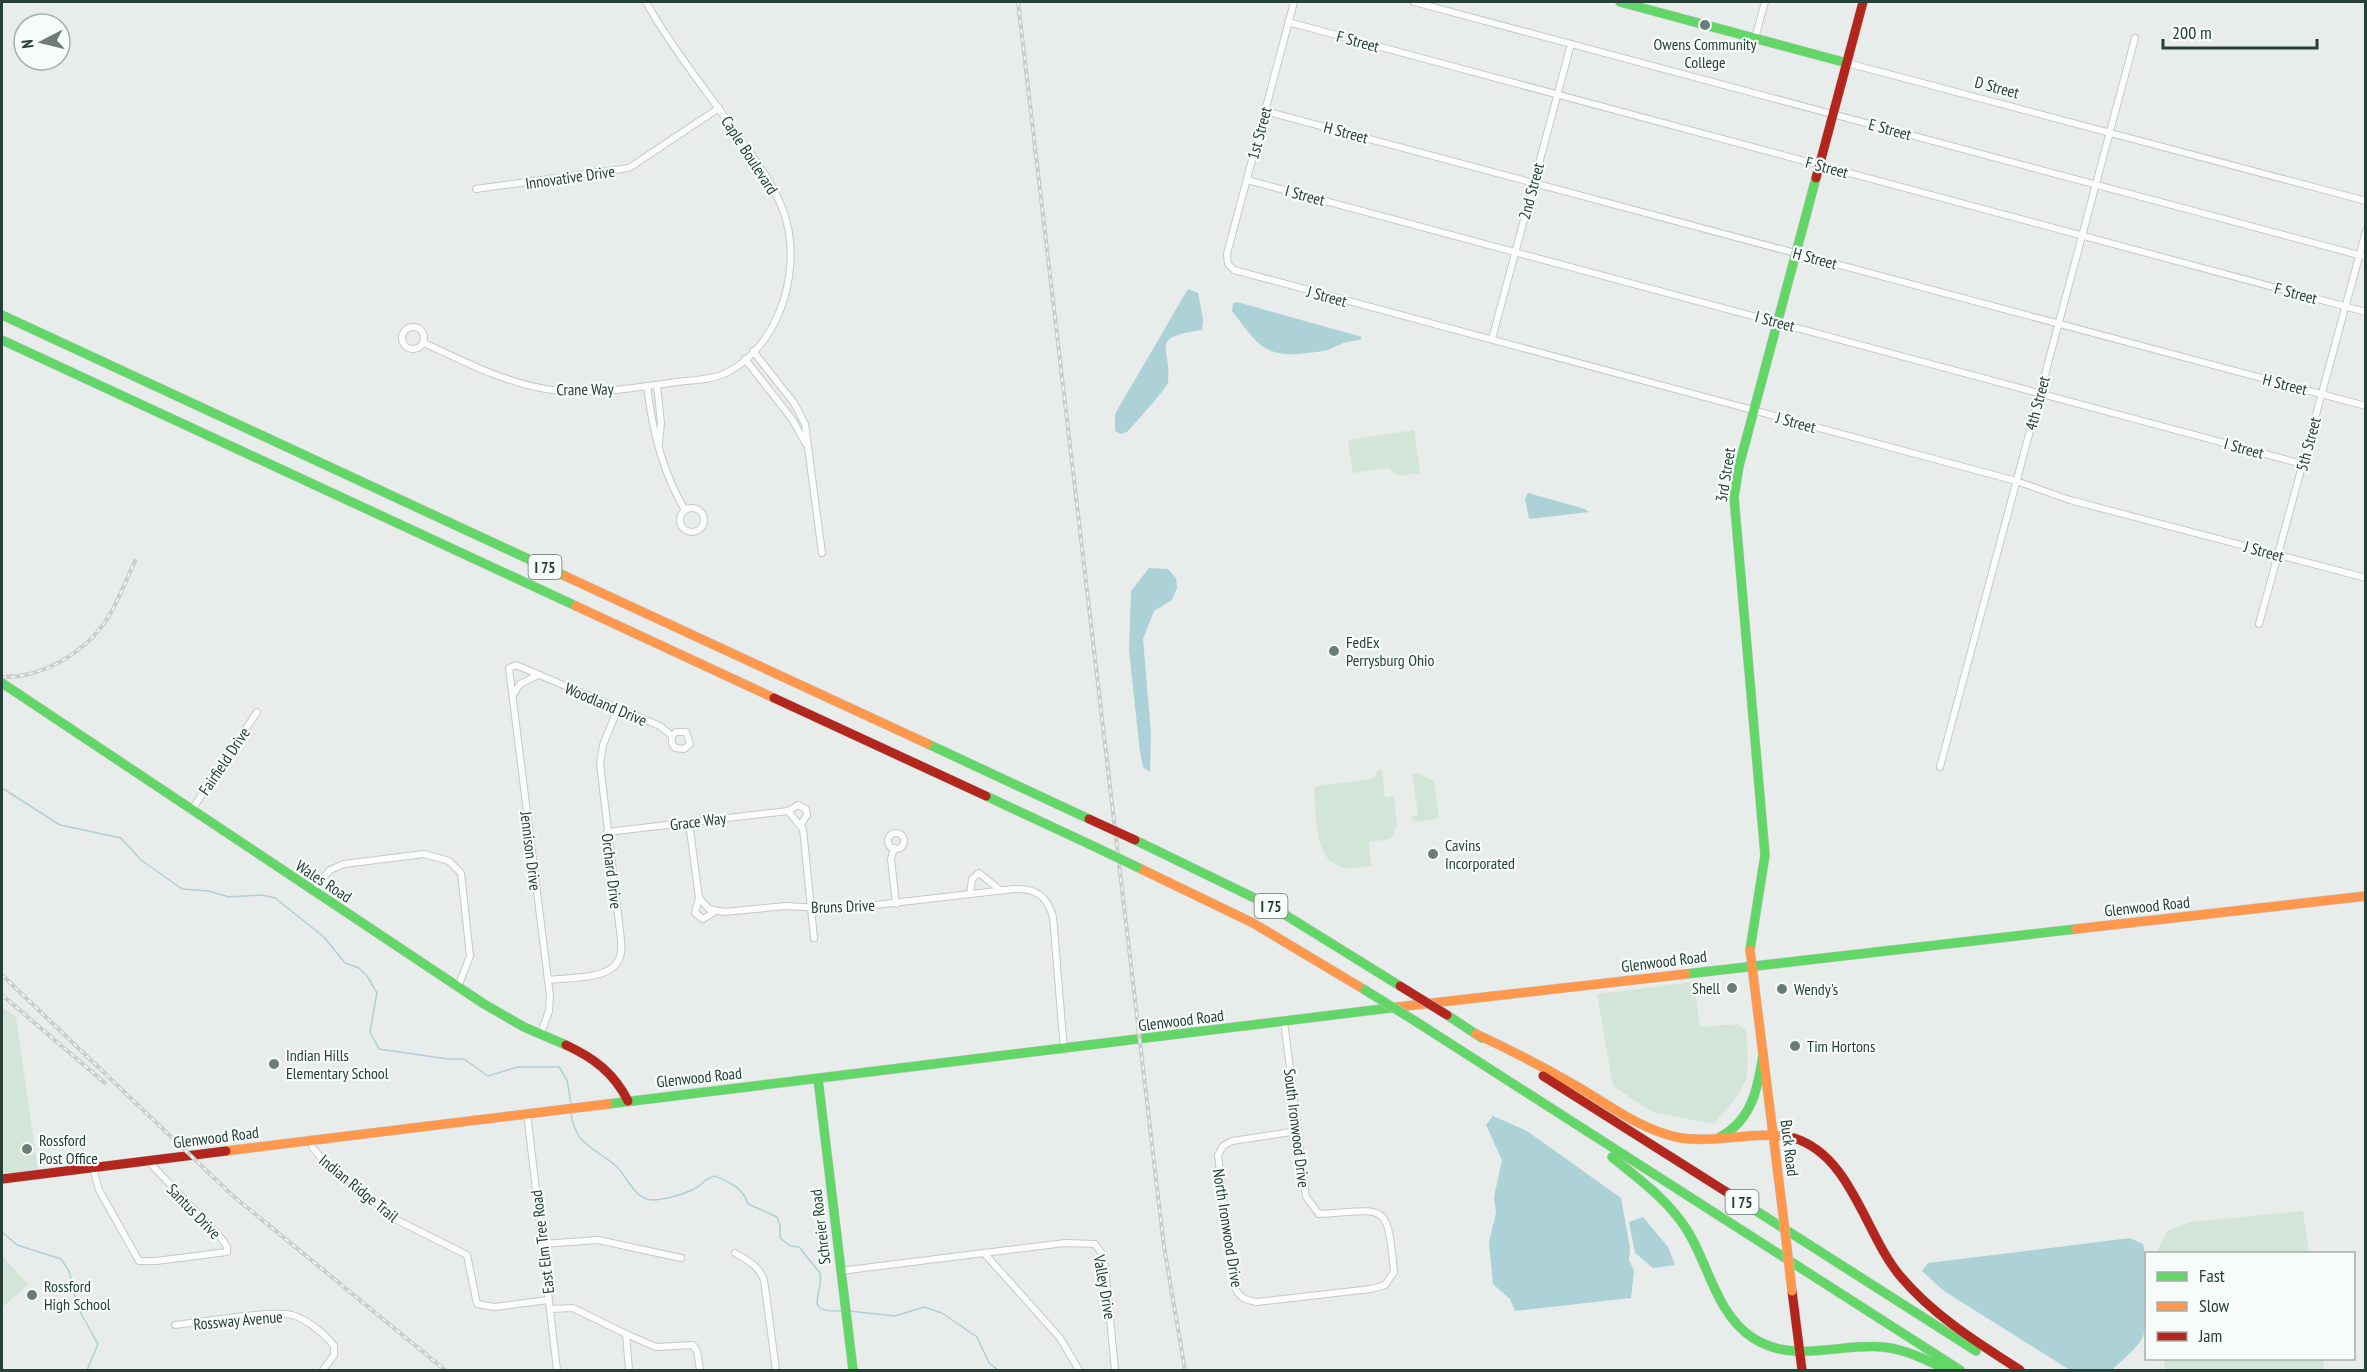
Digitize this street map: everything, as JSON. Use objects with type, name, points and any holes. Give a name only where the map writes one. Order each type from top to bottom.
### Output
[{"type":"main road","name":"D Street","points":[[1620,2],[1847,63]]},
{"type":"main road","name":"3rd Street","points":[[1752,966],[1750,929],[1761,891],[1765,862],[1734,497],[1754,410],[1863,2]]},
{"type":"main road","points":[[2,307],[68,339],[80,350]]},
{"type":"main road","name":"I 75","points":[[2,315],[1089,819],[1271,906],[2008,1371]]},
{"type":"main road","name":"I 75","points":[[2,340],[1091,845],[1253,923],[1415,1021],[1571,1124],[1823,1279],[1960,1371]]},
{"type":"main road","points":[[2,348],[57,373],[82,379]]},
{"type":"main road","name":"Wales Road","points":[[2,683],[191,811],[504,1017],[592,1057],[619,1085],[628,1101]]},
{"type":"main road","name":"Glenwood Road","points":[[2,1179],[582,1106],[1064,1050],[1284,1021],[2366,896]]},
{"type":"main road","name":"Buck Road","points":[[1752,966],[1802,1371]]},
{"type":"main road","points":[[1476,1034],[1533,1061],[1644,1126],[1677,1137],[1713,1139],[1773,1134],[1794,1136],[1809,1143],[1830,1159],[1844,1178],[1887,1260],[1907,1284],[1946,1318],[2020,1371]]},
{"type":"main road","points":[[1713,1139],[1731,1131],[1754,1103],[1763,1055]]},
{"type":"main road","name":"Schreier Road","points":[[818,1079],[853,1371]]},
{"type":"main road","points":[[1571,1124],[1644,1182],[1675,1213],[1700,1251],[1727,1309],[1740,1327],[1766,1345],[1800,1353],[1855,1347],[1883,1347],[1918,1356],[1947,1371]]},
{"type":"street","name":"Caple Boulevard","points":[[646,2],[773,187],[783,210],[789,237],[790,268],[785,294],[775,320],[749,355]]},
{"type":"street","name":"1st Street","points":[[1228,264],[1227,254],[1294,2]]},
{"type":"street","name":"E Street","points":[[1414,2],[2362,256]]},
{"type":"street","points":[[1755,38],[1765,2]]},
{"type":"street","name":"F Street","points":[[1288,22],[2366,312]]},
{"type":"street","name":"4th Street","points":[[1940,767],[2135,38]]},
{"type":"street","name":"2nd Street","points":[[1492,339],[1571,44]]},
{"type":"street","name":"D Street","points":[[1847,63],[2366,201]]},
{"type":"street","name":"Innovative Drive","points":[[476,189],[629,168],[718,108]]},
{"type":"street","name":"H Street","points":[[1265,111],[2366,406]]},
{"type":"street","name":"I Street","points":[[1247,180],[2302,464]]},
{"type":"street","name":"5th Street","points":[[2259,624],[2345,306],[2362,256],[2366,231]]},
{"type":"street","name":"J Street","points":[[1228,264],[1234,270],[1246,274],[2016,481],[2070,500],[2366,578]]},
{"type":"street","name":"Crane Way","points":[[424,343],[494,375],[546,389],[592,392],[720,375],[749,355]]},
{"type":"street","points":[[749,355],[792,418],[809,453]]},
{"type":"street","points":[[749,355],[800,413],[806,428],[822,553]]},
{"type":"street","points":[[657,385],[661,423],[659,443]]},
{"type":"street","points":[[647,386],[652,426],[671,485],[685,510]]},
{"type":"street","points":[[695,507],[704,514],[705,522],[698,531],[689,532],[682,526],[681,515],[685,510],[695,507]]},
{"type":"street","name":"Woodland Drive","points":[[510,666],[516,665],[660,726],[672,736]]},
{"type":"street","name":"Jennison Drive","points":[[510,666],[512,699],[550,1004],[540,1035]]},
{"type":"street","points":[[512,699],[520,684],[538,675]]},
{"type":"street","name":"Orchard Drive","points":[[548,980],[605,972],[615,966],[620,958],[620,931],[600,764],[603,746],[618,708]]},
{"type":"street","name":"Fairfield Drive","points":[[191,811],[257,712]]},
{"type":"street","points":[[801,824],[806,819],[806,809],[798,805],[788,811],[801,824],[805,844],[813,938]]},
{"type":"street","name":"Grace Way","points":[[607,832],[788,811]]},
{"type":"street","name":"Bruns Drive","points":[[689,822],[699,898],[695,908],[699,918],[707,918],[716,911],[786,906],[840,909],[970,894],[1034,890],[1042,896],[1051,909],[1064,1050]]},
{"type":"street","points":[[894,848],[891,859],[896,904]]},
{"type":"street","points":[[312,891],[330,870],[344,864],[424,854],[449,861],[461,873],[470,956],[458,987]]},
{"type":"street","points":[[970,894],[972,879],[979,873],[1001,891]]},
{"type":"street","points":[[699,898],[706,906],[716,911]]},
{"type":"street","name":"South Ironwood Drive","points":[[1284,1021],[1306,1197],[1311,1207],[1319,1214],[1372,1210],[1383,1216],[1390,1227],[1394,1272]]},
{"type":"street","name":"East Elm Tree Road","points":[[527,1113],[557,1371]]},
{"type":"street","name":"North Ironwood Drive","points":[[1298,1131],[1232,1141],[1223,1146],[1218,1155],[1234,1286],[1240,1297],[1257,1302],[1371,1289],[1385,1285],[1394,1272]]},
{"type":"street","name":"Indian Ridge Trail","points":[[310,1140],[312,1147],[322,1159],[397,1220],[467,1255],[477,1304],[486,1307],[548,1300]]},
{"type":"street","name":"Santus Drive","points":[[93,1168],[99,1190],[139,1261],[227,1252],[227,1247],[221,1238],[148,1161]]},
{"type":"street","points":[[542,1244],[598,1240],[681,1258]]},
{"type":"street","name":"Valley Drive","points":[[840,1271],[1065,1243],[1095,1244],[1102,1254],[1105,1266],[1115,1371]]},
{"type":"street","points":[[735,1253],[751,1262],[762,1273],[776,1371]]},
{"type":"street","points":[[984,1253],[1060,1338],[1079,1371]]},
{"type":"street","points":[[550,1309],[573,1308],[656,1347],[693,1345],[697,1351],[700,1371]]},
{"type":"street","name":"Rossway Avenue","points":[[176,1325],[271,1315],[294,1316],[310,1325],[334,1346],[334,1355],[323,1371]]},
{"type":"street","points":[[626,1334],[629,1371]]},
{"type":"green space","points":[[1414,430],[1420,473],[1399,476],[1388,468],[1353,473],[1348,440]]},
{"type":"green space","points":[[1379,769],[1382,769],[1385,797],[1394,796],[1397,825],[1391,839],[1369,842],[1371,866],[1351,868],[1336,865],[1322,849],[1314,790],[1317,786],[1372,779]]},
{"type":"green space","points":[[1412,773],[1434,781],[1439,818],[1417,822],[1412,819],[1412,816],[1418,815]]},
{"type":"green space","points":[[1694,982],[1700,1027],[1738,1024],[1746,1031],[1748,1063],[1745,1082],[1741,1091],[1714,1124],[1652,1112],[1613,1086],[1597,994]]},
{"type":"green space","points":[[2,1007],[16,1017],[38,1170],[2,1175]]},
{"type":"green space","points":[[2303,1211],[2309,1252],[2157,1252],[2167,1231],[2190,1222]]},
{"type":"green space","points":[[2,1255],[28,1285],[2,1307]]},
{"type":"green space","points":[[2164,1360],[2323,1360],[2324,1370],[2165,1370]]},
{"type":"water","points":[[1188,289],[1198,293],[1203,319],[1202,330],[1185,333],[1168,341],[1166,346],[1168,383],[1127,432],[1121,434],[1115,431],[1115,414]]},
{"type":"water","points":[[1237,302],[1362,337],[1360,340],[1322,351],[1292,354],[1271,351],[1255,340],[1232,311],[1233,303]]},
{"type":"water","points":[[1528,493],[1589,512],[1529,519],[1525,499]]},
{"type":"water","points":[[1149,568],[1168,569],[1176,578],[1177,588],[1172,600],[1154,611],[1143,639],[1151,733],[1150,772],[1143,767],[1140,752],[1129,650],[1131,591]]},
{"type":"water","points":[[1493,1116],[1527,1131],[1621,1198],[1630,1248],[1629,1260],[1634,1271],[1631,1298],[1515,1311],[1510,1299],[1493,1284],[1489,1242],[1496,1213],[1494,1197],[1502,1160],[1486,1125]]},
{"type":"water","points":[[1643,1217],[1668,1247],[1675,1265],[1653,1268],[1635,1253],[1629,1222]]},
{"type":"water","points":[[2130,1238],[2143,1244],[2145,1252],[2145,1326],[2142,1339],[2112,1370],[2070,1370],[1944,1291],[1922,1271],[1928,1263]]},
{"type":"waterway","points":[[2,788],[60,825],[121,838],[141,860],[182,889],[209,891],[229,897],[262,895],[275,898],[324,937],[345,963],[359,968],[367,976],[377,993],[370,1032],[379,1049],[448,1059],[464,1059],[488,1076],[518,1067],[559,1067],[567,1080],[571,1104]]},
{"type":"waterway","points":[[571,1112],[575,1128],[581,1138],[616,1166],[640,1196],[652,1200],[668,1198],[696,1188],[715,1176],[740,1190],[748,1204],[777,1217],[780,1225],[780,1238],[790,1246],[799,1247],[820,1273],[818,1305],[821,1309],[841,1311]]},
{"type":"waterway","points":[[2,1232],[17,1245],[61,1259],[69,1271],[78,1308],[98,1344],[87,1370]]},
{"type":"waterway","points":[[849,1311],[895,1316],[924,1307],[942,1313],[977,1337],[989,1363],[998,1370]]},
{"type":"railway","points":[[1018,2],[1164,1247],[1185,1370]]},
{"type":"railway","points":[[2,677],[17,676],[47,668],[75,653],[87,643],[107,619],[135,561]]},
{"type":"railway","points":[[2,975],[232,1195],[445,1370]]},
{"type":"railway","points":[[2,995],[105,1083]]},
{"type":"traffic: fast","points":[[1620,2],[1847,63]]},
{"type":"traffic: fast","points":[[1750,950],[1765,855],[1734,497],[1739,466],[1816,178]]},
{"type":"traffic: fast","points":[[2,315],[565,576]]},
{"type":"traffic: fast","points":[[2,340],[576,606]]},
{"type":"traffic: fast","points":[[2,683],[484,1004],[524,1027],[566,1045]]},
{"type":"traffic: fast","points":[[928,744],[1089,819]]},
{"type":"traffic: fast","points":[[986,796],[1091,845]]},
{"type":"traffic: fast","points":[[1135,840],[1271,906],[1400,986]]},
{"type":"traffic: fast","points":[[1091,845],[1137,867]]},
{"type":"traffic: fast","points":[[1686,974],[2076,929]]},
{"type":"traffic: fast","points":[[1365,990],[1415,1021]]},
{"type":"traffic: fast","points":[[608,1104],[1398,1007]]},
{"type":"traffic: fast","points":[[1447,1015],[1482,1038]]},
{"type":"traffic: fast","points":[[1415,1021],[1960,1370]]},
{"type":"traffic: fast","points":[[1720,1137],[1740,1122],[1752,1102],[1763,1055]]},
{"type":"traffic: fast","points":[[818,1079],[853,1370]]},
{"type":"traffic: fast","points":[[1612,1157],[1652,1190],[1679,1219],[1695,1244],[1714,1288],[1730,1316],[1753,1338],[1768,1346],[1784,1350],[1891,1348],[1947,1370]]},
{"type":"traffic: fast","points":[[1736,1198],[1976,1351]]},
{"type":"traffic: slow","points":[[565,576],[928,744]]},
{"type":"traffic: slow","points":[[576,606],[774,698]]},
{"type":"traffic: slow","points":[[1137,867],[1253,923],[1365,990]]},
{"type":"traffic: slow","points":[[2076,929],[2366,896]]},
{"type":"traffic: slow","points":[[1750,950],[1781,1198]]},
{"type":"traffic: slow","points":[[1398,1007],[1686,974]]},
{"type":"traffic: slow","points":[[1476,1034],[1553,1073],[1637,1122],[1663,1133],[1691,1139],[1765,1135],[1794,1138]]},
{"type":"traffic: slow","points":[[226,1151],[608,1104]]},
{"type":"traffic: slow","points":[[1781,1198],[1792,1291]]},
{"type":"traffic: jam","points":[[1816,178],[1863,2]]},
{"type":"traffic: jam","points":[[774,698],[986,796]]},
{"type":"traffic: jam","points":[[1089,819],[1135,840]]},
{"type":"traffic: jam","points":[[1400,986],[1447,1015]]},
{"type":"traffic: jam","points":[[566,1045],[586,1055],[610,1074],[628,1101]]},
{"type":"traffic: jam","points":[[1543,1076],[1736,1198]]},
{"type":"traffic: jam","points":[[1794,1138],[1814,1147],[1830,1161],[1856,1198],[1888,1260],[1914,1291],[1957,1328],[2020,1370]]},
{"type":"traffic: jam","points":[[2,1179],[226,1151]]},
{"type":"traffic: jam","points":[[1792,1291],[1802,1370]]},
{"type":"place","name":"Owens Community College","points":[[1705,25]]},
{"type":"place","name":"FedEx Perrysburg Ohio","points":[[1334,651]]},
{"type":"place","name":"Cavins Incorporated","points":[[1433,854]]},
{"type":"place","name":"Shell","points":[[1732,988]]},
{"type":"place","name":"Wendy's","points":[[1782,989]]},
{"type":"place","name":"Tim Hortons","points":[[1795,1046]]},
{"type":"place","name":"Indian Hills Elementary School","points":[[274,1064]]},
{"type":"place","name":"Rossford Post Office","points":[[27,1149]]},
{"type":"place","name":"Rossford High School","points":[[32,1295]]}]
